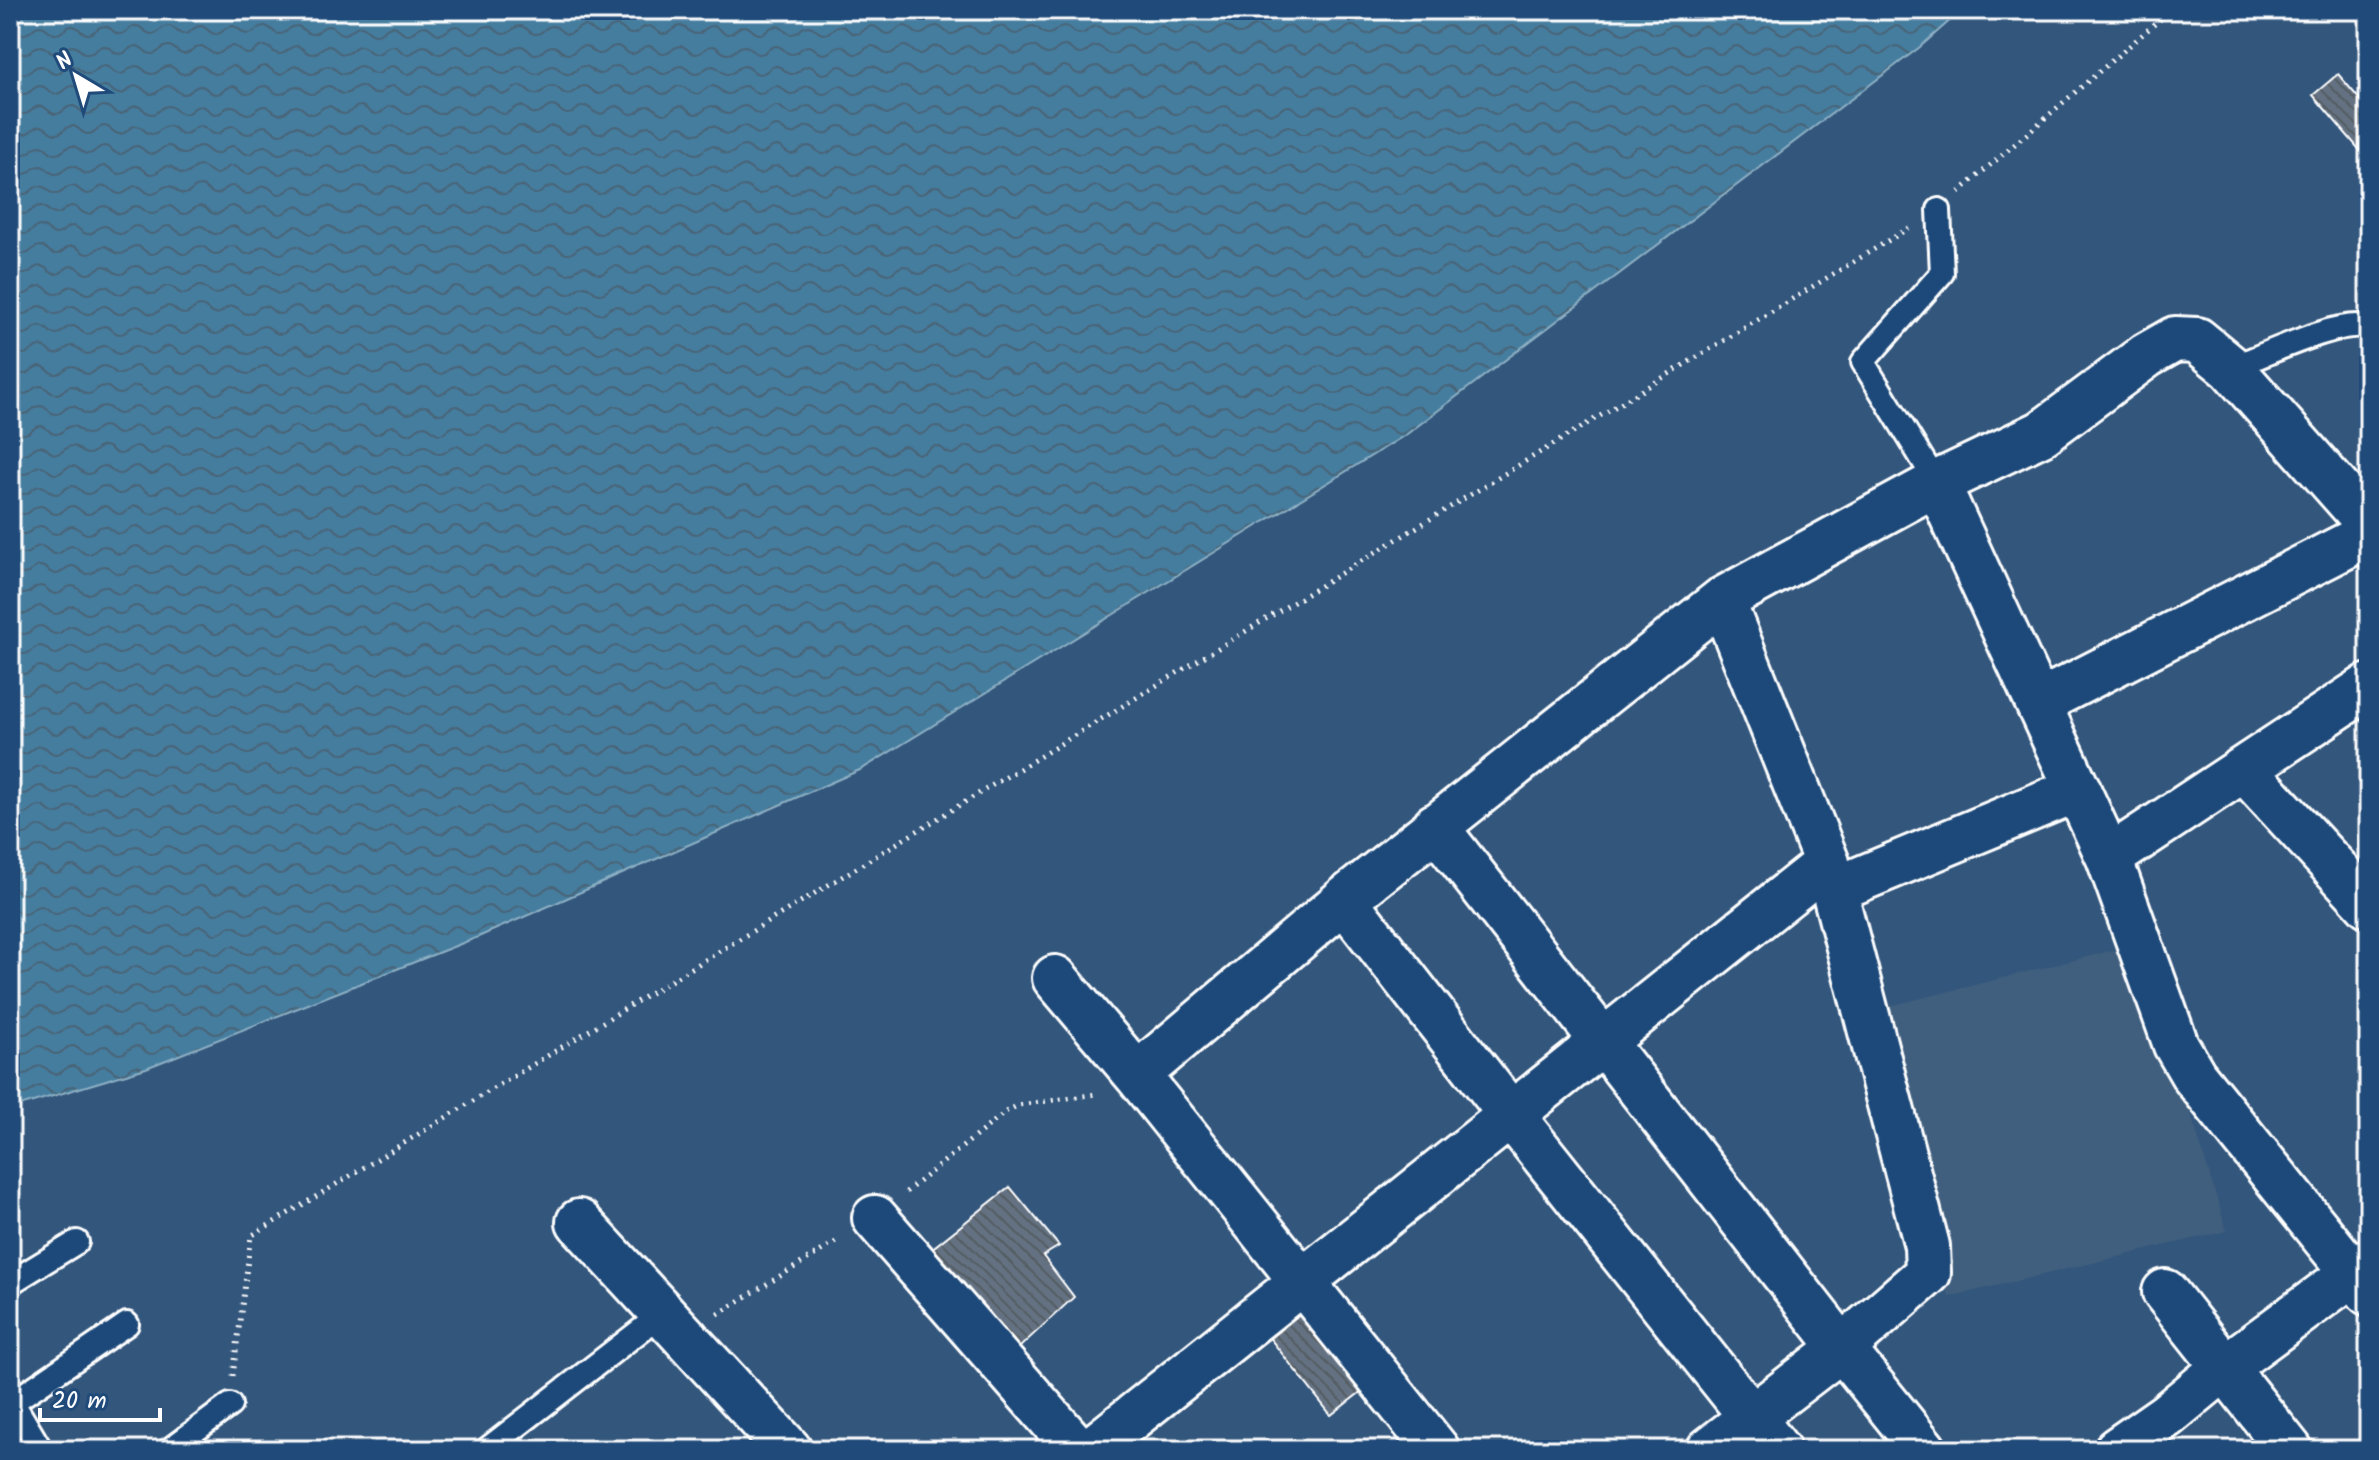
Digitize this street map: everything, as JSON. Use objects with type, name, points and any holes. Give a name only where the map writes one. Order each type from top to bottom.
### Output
[{"type":"street","points":[[1137,1075],[1435,826],[1722,600],[1937,483],[2042,433],[2147,355],[2175,339],[2197,340],[2231,368],[2369,524]]},
{"type":"street","points":[[1937,483],[2109,858],[2176,1045],[2194,1076],[2364,1276],[2224,1368],[2167,1415],[2117,1450]]},
{"type":"street","points":[[2038,703],[2369,534]]},
{"type":"street","points":[[1709,1450],[1765,1433],[1842,1348],[1928,1273],[1927,1246],[1831,876],[1722,600]]},
{"type":"street","points":[[2109,858],[2369,686]]},
{"type":"street","points":[[2244,769],[2369,905]]},
{"type":"street","points":[[1091,1450],[1604,1042],[1831,876],[2078,789]]},
{"type":"street","points":[[1435,826],[1924,1450]]},
{"type":"street","points":[[1344,900],[1765,1433]]},
{"type":"street","points":[[1055,978],[1137,1075],[1437,1450]]},
{"type":"street","points":[[875,1218],[1078,1450]]},
{"type":"street","points":[[579,1222],[789,1450]]},
{"type":"street","points":[[2165,1292],[2290,1450]]},
{"type":"lane","points":[[1937,483],[1863,362],[1942,273],[1939,210]]},
{"type":"lane","points":[[2231,368],[2332,329],[2363,325],[2369,328]]},
{"type":"lane","points":[[10,1283],[77,1242]]},
{"type":"lane","points":[[486,1450],[663,1313]]},
{"type":"lane","points":[[41,1450],[11,1400],[127,1324]]},
{"type":"lane","points":[[169,1450],[230,1405]]},
{"type":"path","points":[[230,1405],[251,1236],[1939,210],[2171,10]]},
{"type":"shaded area","points":[[2138,944],[2227,1231],[1949,1297],[1878,1009]]},
{"type":"water","points":[[10,10],[1962,10],[1920,47],[1407,434],[862,769],[478,937],[146,1068],[10,1109]]},
{"type":"building","points":[[2338,74],[2369,110],[2369,161],[2313,95]]},
{"type":"building","points":[[1010,1187],[1059,1246],[1043,1256],[1074,1297],[1007,1359],[920,1258]]},
{"type":"building","points":[[1297,1291],[1371,1384],[1331,1415],[1257,1322]]}]
